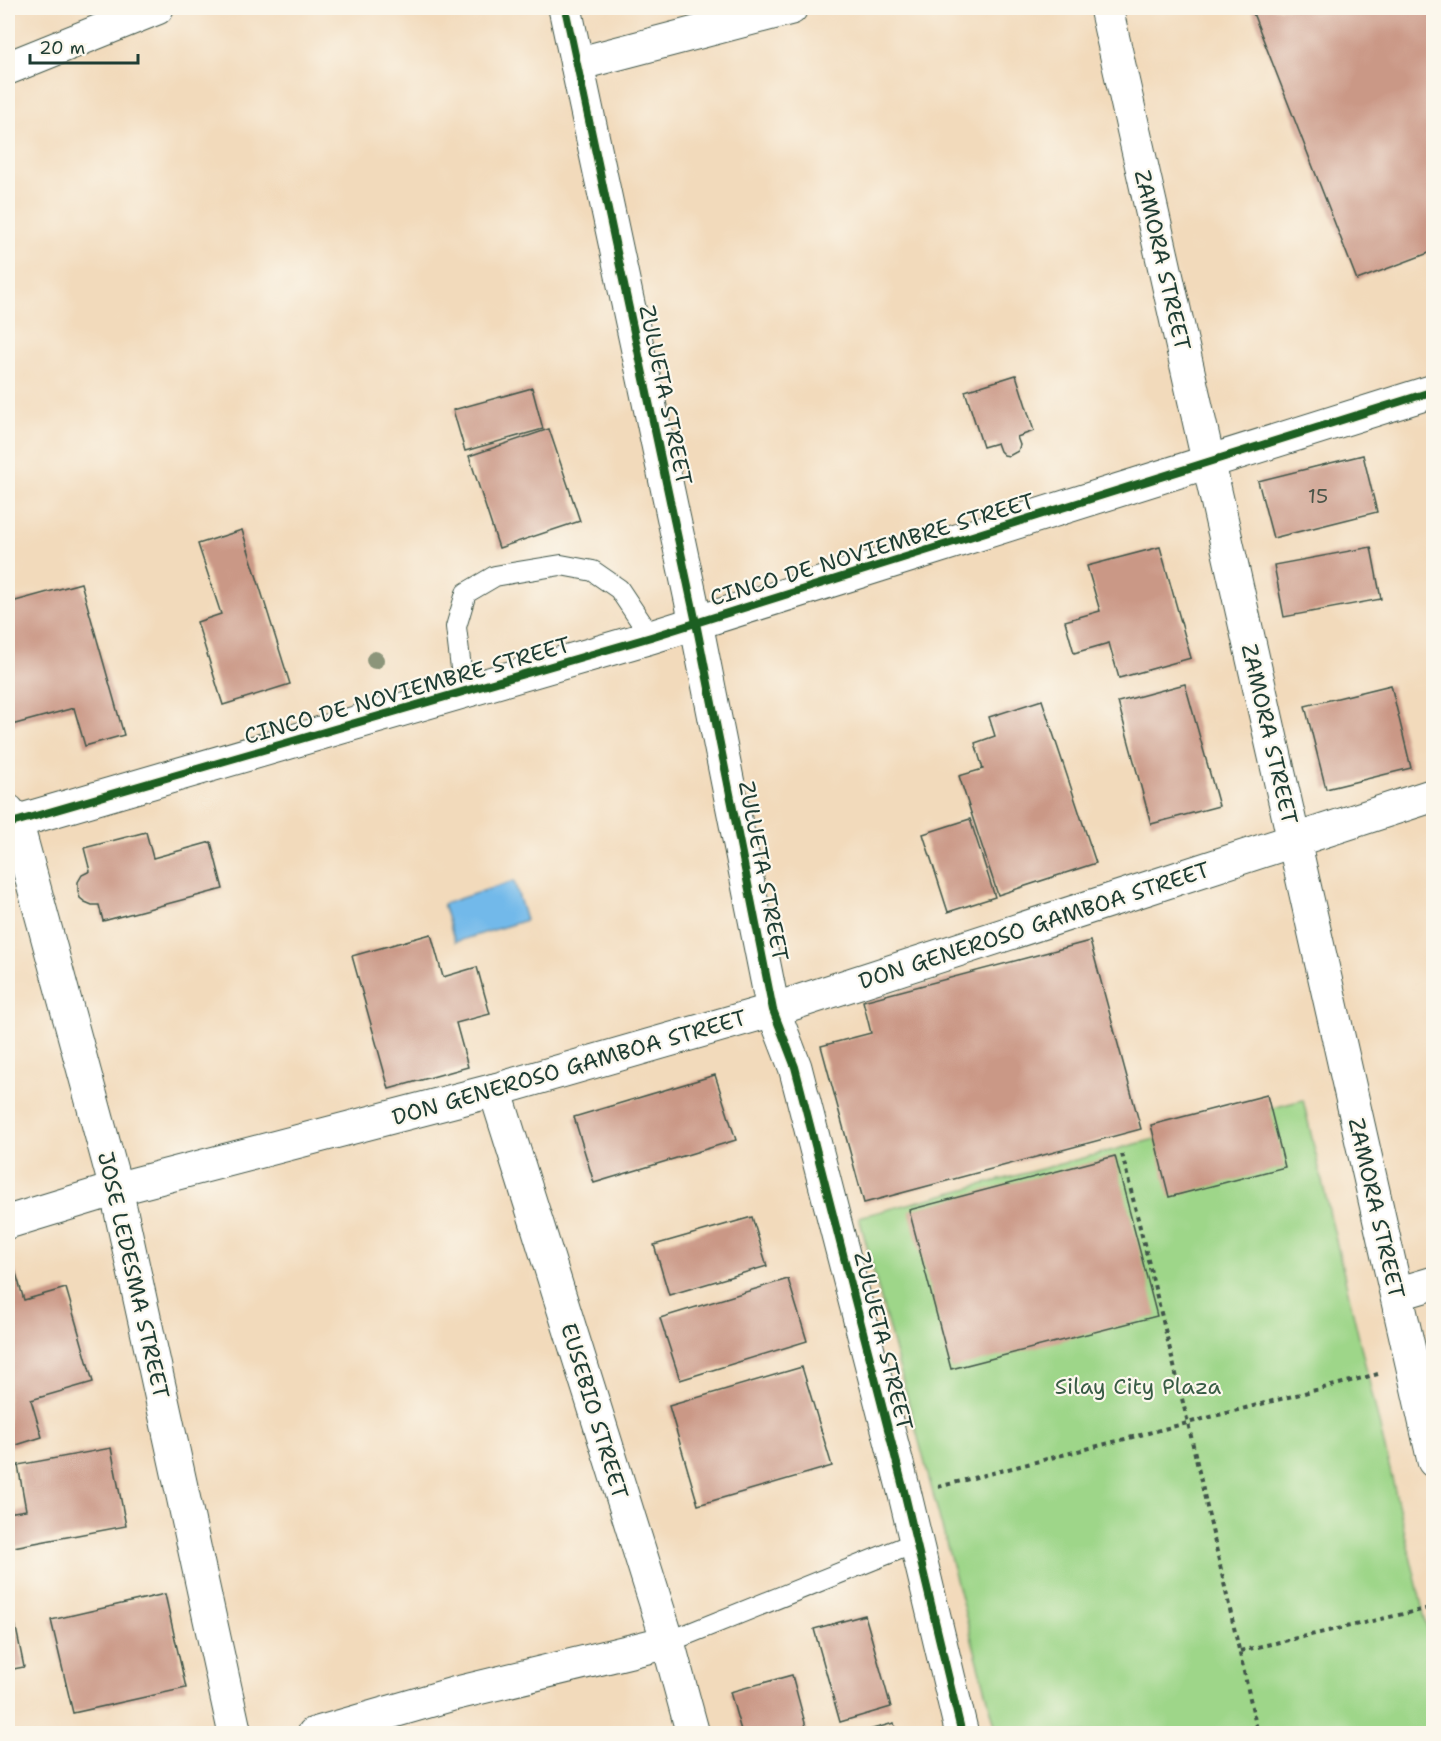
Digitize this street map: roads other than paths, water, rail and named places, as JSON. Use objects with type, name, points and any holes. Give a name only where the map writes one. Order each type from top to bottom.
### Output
[{"type":"street","points":[[8,68],[157,8]]},
{"type":"street","name":"ZULUETA STREET","points":[[565,8],[696,623],[773,1010],[795,1067],[917,1542],[962,1734]]},
{"type":"street","points":[[577,64],[790,8]]},
{"type":"street","name":"ZAMORA STREET","points":[[1106,8],[1412,1365],[1428,1416],[1434,1461]]},
{"type":"street","name":"CINCO DE NOVIEMBRE STREET","points":[[10,819],[464,693],[651,637],[1434,391]]},
{"type":"street","name":"DON GENEROSO GAMBOA STREET","points":[[8,1222],[116,1189],[495,1090],[773,1010],[1434,795]]},
{"type":"street","name":"JOSE LEDESMA STREET","points":[[10,819],[116,1189],[235,1734]]},
{"type":"street","name":"EUSEBIO STREET","points":[[495,1090],[668,1642],[693,1734]]},
{"type":"street","points":[[1397,1294],[1434,1283]]},
{"type":"street","points":[[314,1734],[453,1694],[668,1642]]},
{"type":"lane","points":[[464,693],[456,627],[466,593],[495,576],[561,565],[593,571],[620,589],[651,637]]},
{"type":"lane","points":[[668,1642],[917,1542]]},
{"type":"water","points":[[514,881],[526,920],[455,942],[443,904]]},
{"type":"park label","name":"Silay City Plaza","points":[[1138,1386]]}]
